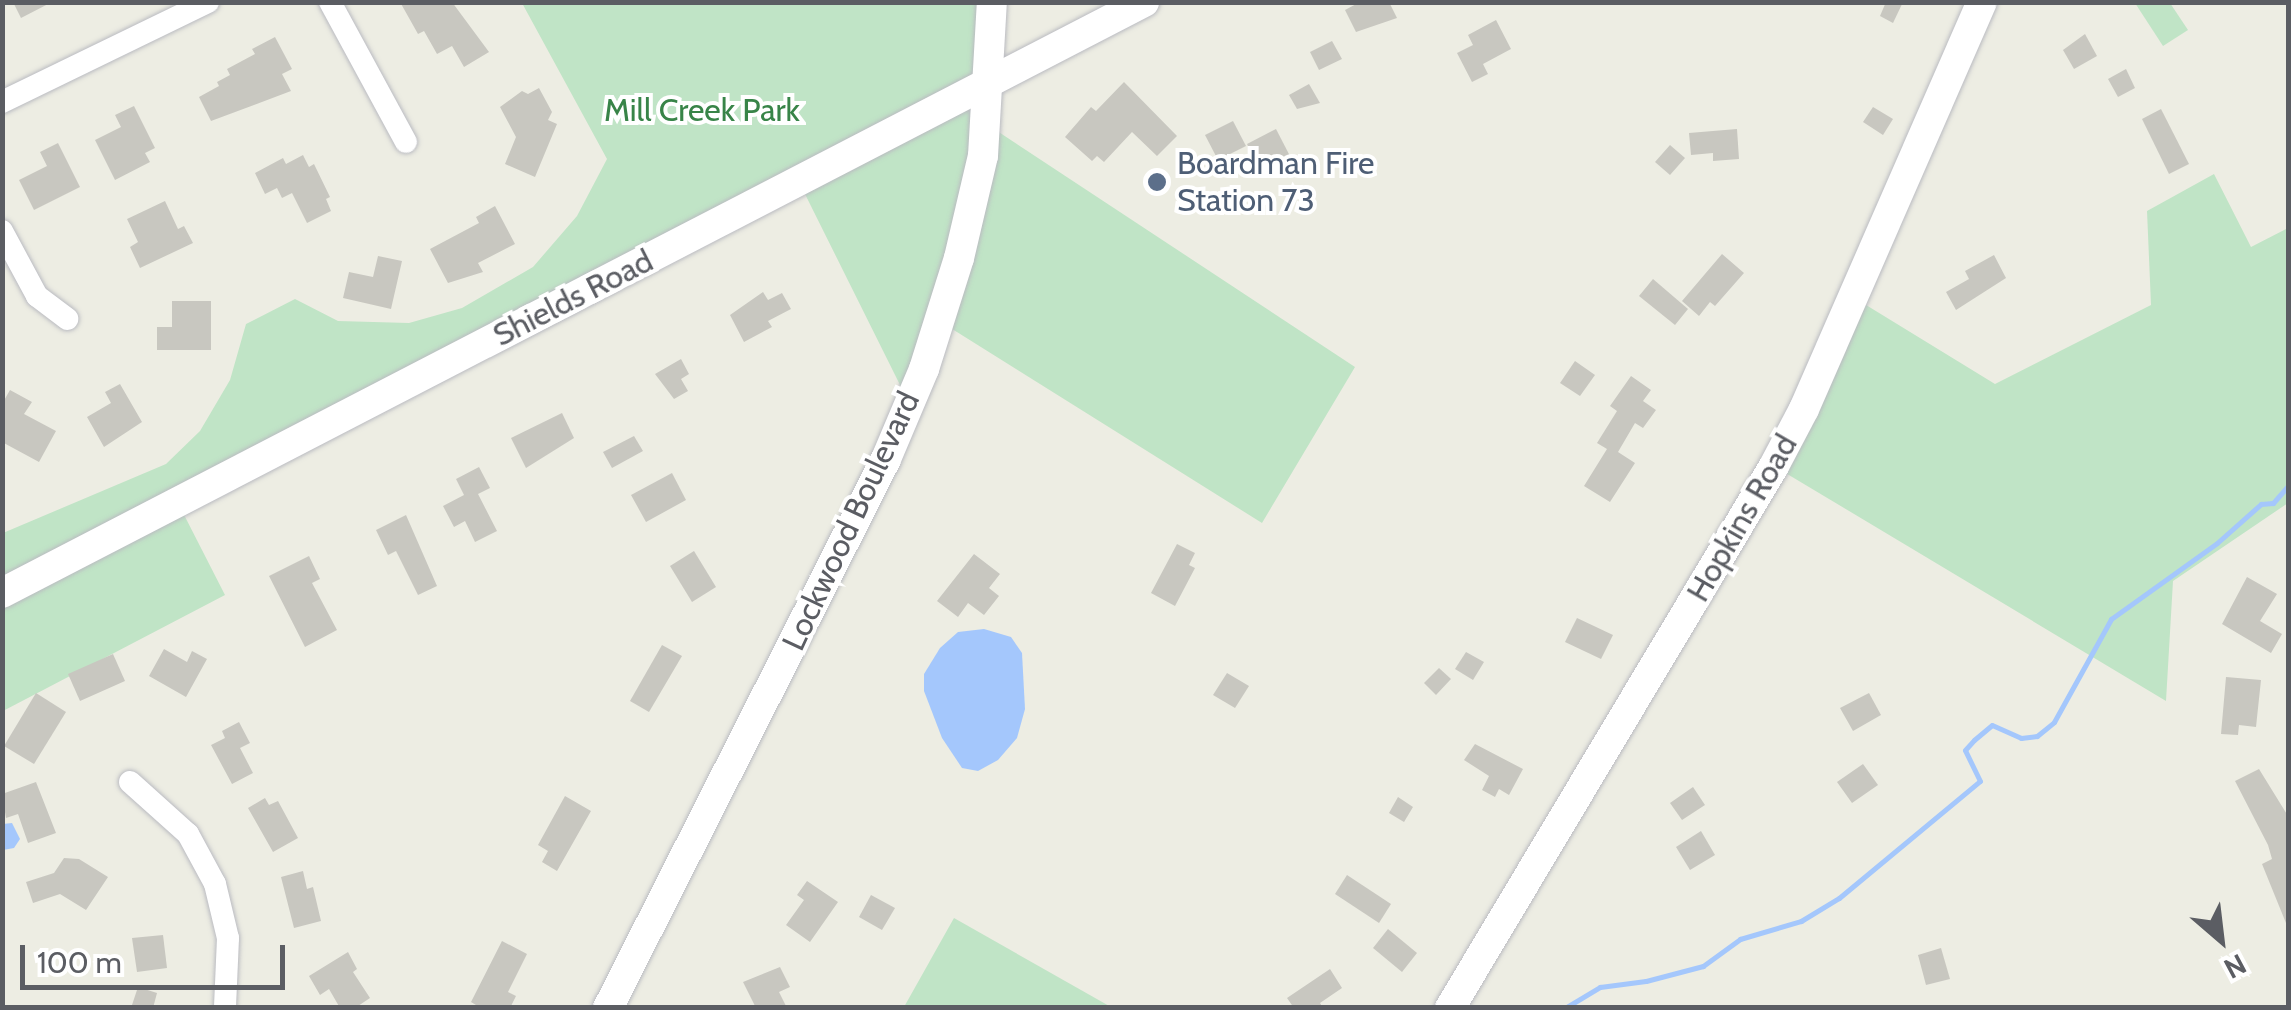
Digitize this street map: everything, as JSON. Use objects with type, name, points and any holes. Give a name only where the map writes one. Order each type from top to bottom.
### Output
[{"type":"main road","name":"Lockwood Boulevard","points":[[608,1008],[877,476],[924,369],[983,156],[992,2]]},
{"type":"main road","name":"Shields Road","points":[[2,593],[1144,2]]},
{"type":"main road","name":"Hopkins Road","points":[[1450,1008],[1774,466],[1807,402],[1982,2]]},
{"type":"street","points":[[2,102],[208,2]]},
{"type":"street","points":[[330,2],[406,142]]},
{"type":"street","points":[[2,232],[37,296],[67,319]]},
{"type":"street","points":[[130,782],[188,834],[215,884],[228,938],[225,1008]]},
{"type":"green space","name":"Mill Creek Park","points":[[522,3],[992,3],[985,123],[1355,367],[1262,523],[941,322],[909,403],[799,182],[178,503],[225,595],[3,711],[3,533],[166,464],[200,431],[230,380],[246,324],[295,299],[338,321],[409,323],[462,308],[533,267],[577,216],[607,159]]},
{"type":"green space","points":[[2135,3],[2170,3],[2188,30],[2163,46]]},
{"type":"green space","points":[[2214,174],[2251,247],[2288,228],[2288,503],[2173,581],[2166,701],[1774,466],[1853,297],[1995,384],[2151,305],[2147,211]]},
{"type":"green space","points":[[954,918],[1111,1007],[904,1007]]},
{"type":"water","points":[[984,629],[1011,637],[1022,653],[1025,709],[1017,738],[998,760],[978,771],[962,768],[942,738],[924,691],[924,674],[940,648],[958,632]]},
{"type":"water","points":[[12,823],[20,839],[14,848],[3,850],[3,824]]},
{"type":"building","points":[[13,2],[52,2],[21,18]]},
{"type":"building","points":[[400,2],[452,2],[489,52],[464,67],[452,46],[437,54],[424,31],[418,34]]},
{"type":"building","points":[[1360,2],[1389,2],[1397,18],[1356,32],[1345,10]]},
{"type":"building","points":[[1886,2],[1903,2],[1893,23],[1880,16]]},
{"type":"building","points":[[1496,20],[1511,49],[1483,64],[1488,74],[1472,82],[1457,53],[1473,45],[1468,35]]},
{"type":"building","points":[[2085,34],[2097,56],[2074,69],[2063,50]]},
{"type":"building","points":[[275,37],[292,69],[282,74],[291,91],[211,121],[199,97],[230,75],[227,69],[255,54],[252,49]]},
{"type":"building","points":[[1332,41],[1342,59],[1319,70],[1310,52]]},
{"type":"building","points":[[2126,69],[2135,88],[2118,97],[2108,79]]},
{"type":"building","points":[[1124,82],[1177,136],[1157,156],[1132,132],[1104,162],[1097,156],[1092,161],[1065,137],[1091,107],[1096,111]]},
{"type":"building","points":[[1309,84],[1320,103],[1297,109],[1289,95]]},
{"type":"building","points":[[539,88],[552,112],[548,120],[557,124],[535,177],[505,164],[516,137],[500,107],[522,91],[528,94]]},
{"type":"building","points":[[134,106],[155,148],[145,153],[150,162],[115,180],[95,140],[121,127],[115,115]]},
{"type":"building","points":[[1873,107],[1893,119],[1883,135],[1863,122]]},
{"type":"building","points":[[2161,109],[2189,164],[2169,174],[2142,119]]},
{"type":"building","points":[[1233,121],[1246,146],[1218,160],[1205,135]]},
{"type":"building","points":[[1276,129],[1292,160],[1262,175],[1247,144]]},
{"type":"building","points":[[1737,129],[1739,159],[1713,161],[1713,153],[1691,155],[1689,133]]},
{"type":"building","points":[[58,143],[80,187],[34,210],[19,180],[47,166],[40,152]]},
{"type":"building","points":[[1670,145],[1685,158],[1670,175],[1655,162]]},
{"type":"building","points":[[303,155],[309,167],[314,164],[330,197],[326,199],[331,211],[307,223],[292,193],[282,198],[277,188],[265,194],[255,173],[283,158],[286,164]]},
{"type":"building","points":[[165,201],[178,229],[184,226],[193,243],[140,268],[130,247],[138,242],[127,219]]},
{"type":"building","points":[[495,206],[515,244],[478,263],[483,272],[448,283],[430,249],[479,223],[476,217]]},
{"type":"building","points":[[1722,254],[1744,273],[1715,306],[1710,302],[1699,316],[1682,301]]},
{"type":"building","points":[[1994,255],[2006,278],[1956,310],[1946,292],[1969,279],[1965,271]]},
{"type":"building","points":[[378,256],[402,261],[391,309],[343,298],[349,272],[373,277]]},
{"type":"building","points":[[1653,279],[1688,309],[1675,325],[1639,296]]},
{"type":"building","points":[[763,292],[768,300],[782,293],[791,309],[768,321],[772,327],[744,342],[730,315]]},
{"type":"building","points":[[172,301],[211,301],[211,350],[157,350],[157,327],[172,327]]},
{"type":"building","points":[[681,359],[689,374],[681,379],[688,391],[674,399],[655,374]]},
{"type":"building","points":[[1575,361],[1595,375],[1580,396],[1560,383]]},
{"type":"building","points":[[1631,376],[1651,390],[1643,401],[1656,410],[1643,428],[1635,423],[1618,452],[1635,463],[1610,502],[1584,486],[1607,449],[1597,443],[1617,411],[1610,406]]},
{"type":"building","points":[[120,384],[142,422],[104,447],[87,417],[111,403],[105,392]]},
{"type":"building","points":[[10,390],[32,402],[24,414],[56,431],[39,462],[2,442],[2,404]]},
{"type":"building","points":[[562,413],[574,438],[526,468],[511,438]]},
{"type":"building","points":[[634,436],[643,451],[612,468],[603,452]]},
{"type":"building","points":[[479,467],[490,488],[478,494],[497,531],[475,542],[465,521],[454,527],[443,506],[464,495],[456,479]]},
{"type":"building","points":[[672,473],[686,500],[646,522],[631,495]]},
{"type":"building","points":[[406,515],[437,586],[418,595],[396,551],[388,555],[376,530]]},
{"type":"building","points":[[1177,544],[1195,553],[1189,565],[1195,568],[1175,606],[1151,593]]},
{"type":"building","points":[[694,551],[716,587],[692,602],[670,566]]},
{"type":"building","points":[[974,554],[1000,574],[989,588],[999,596],[984,615],[968,603],[958,617],[937,601]]},
{"type":"building","points":[[309,556],[320,579],[312,583],[337,630],[305,647],[269,576]]},
{"type":"building","points":[[2247,577],[2277,594],[2260,621],[2282,634],[2271,653],[2222,624]]},
{"type":"building","points":[[1577,618],[1613,635],[1601,659],[1565,642]]},
{"type":"building","points":[[662,645],[682,656],[649,712],[630,701]]},
{"type":"building","points":[[164,649],[187,662],[192,651],[207,659],[186,697],[149,676]]},
{"type":"building","points":[[1466,652],[1484,662],[1473,680],[1455,669]]},
{"type":"building","points":[[113,654],[125,681],[80,701],[68,674]]},
{"type":"building","points":[[1439,668],[1451,679],[1436,695],[1424,683]]},
{"type":"building","points":[[1227,673],[1249,686],[1235,708],[1213,695]]},
{"type":"building","points":[[2226,677],[2261,680],[2256,727],[2239,725],[2238,735],[2221,734]]},
{"type":"building","points":[[36,693],[66,712],[34,764],[4,746]]},
{"type":"building","points":[[1869,693],[1881,715],[1853,731],[1840,708]]},
{"type":"building","points":[[239,722],[250,743],[240,748],[253,773],[232,784],[211,745],[225,738],[222,731]]},
{"type":"building","points":[[1475,744],[1523,769],[1509,795],[1499,789],[1495,797],[1482,790],[1489,776],[1464,760]]},
{"type":"building","points":[[1863,764],[1878,785],[1852,803],[1837,782]]},
{"type":"building","points":[[2259,769],[2288,816],[2288,928],[2262,864],[2272,859],[2268,845],[2235,781]]},
{"type":"building","points":[[36,782],[56,833],[28,843],[18,814],[6,818],[2,794]]},
{"type":"building","points":[[1693,787],[1705,805],[1682,820],[1670,803]]},
{"type":"building","points":[[565,796],[591,811],[557,871],[542,862],[548,851],[538,845]]},
{"type":"building","points":[[1398,797],[1413,807],[1404,822],[1389,813]]},
{"type":"building","points":[[265,798],[269,805],[278,801],[298,838],[273,852],[248,808]]},
{"type":"building","points":[[1701,831],[1715,855],[1690,870],[1676,847]]},
{"type":"building","points":[[64,858],[79,859],[108,877],[86,910],[60,894],[33,903],[26,882],[54,873]]},
{"type":"building","points":[[303,871],[307,889],[313,887],[321,921],[294,928],[281,877]]},
{"type":"building","points":[[1347,875],[1391,904],[1379,923],[1335,894]]},
{"type":"building","points":[[807,881],[838,902],[810,942],[786,925],[804,900],[797,895]]},
{"type":"building","points":[[871,895],[895,908],[882,930],[859,917]]},
{"type":"building","points":[[1388,929],[1417,953],[1402,972],[1373,948]]},
{"type":"building","points":[[163,935],[167,968],[137,972],[132,938]]},
{"type":"building","points":[[502,941],[527,954],[508,992],[516,996],[510,1008],[481,1008],[471,1002]]},
{"type":"building","points":[[1941,948],[1950,979],[1926,985],[1918,955]]},
{"type":"building","points":[[348,952],[357,969],[353,972],[370,998],[355,1008],[340,1008],[329,989],[320,995],[309,976]]},
{"type":"building","points":[[780,967],[790,987],[779,992],[787,1008],[756,1008],[743,982]]},
{"type":"building","points":[[1330,969],[1342,988],[1320,1003],[1323,1008],[1294,1008],[1287,998]]},
{"type":"building","points":[[138,987],[157,993],[153,1008],[131,1008]]},
{"type":"waterway","points":[[1565,1008],[1600,987],[1646,981],[1703,966],[1740,939],[1801,921],[1839,898],[1980,781],[1965,750],[1974,740],[1992,725],[2021,738],[2037,736],[2054,722],[2111,619],[2217,543],[2261,504],[2273,503],[2288,486]]},
{"type":"place","name":"Boardman Fire Station 73","points":[[1157,182]]}]
